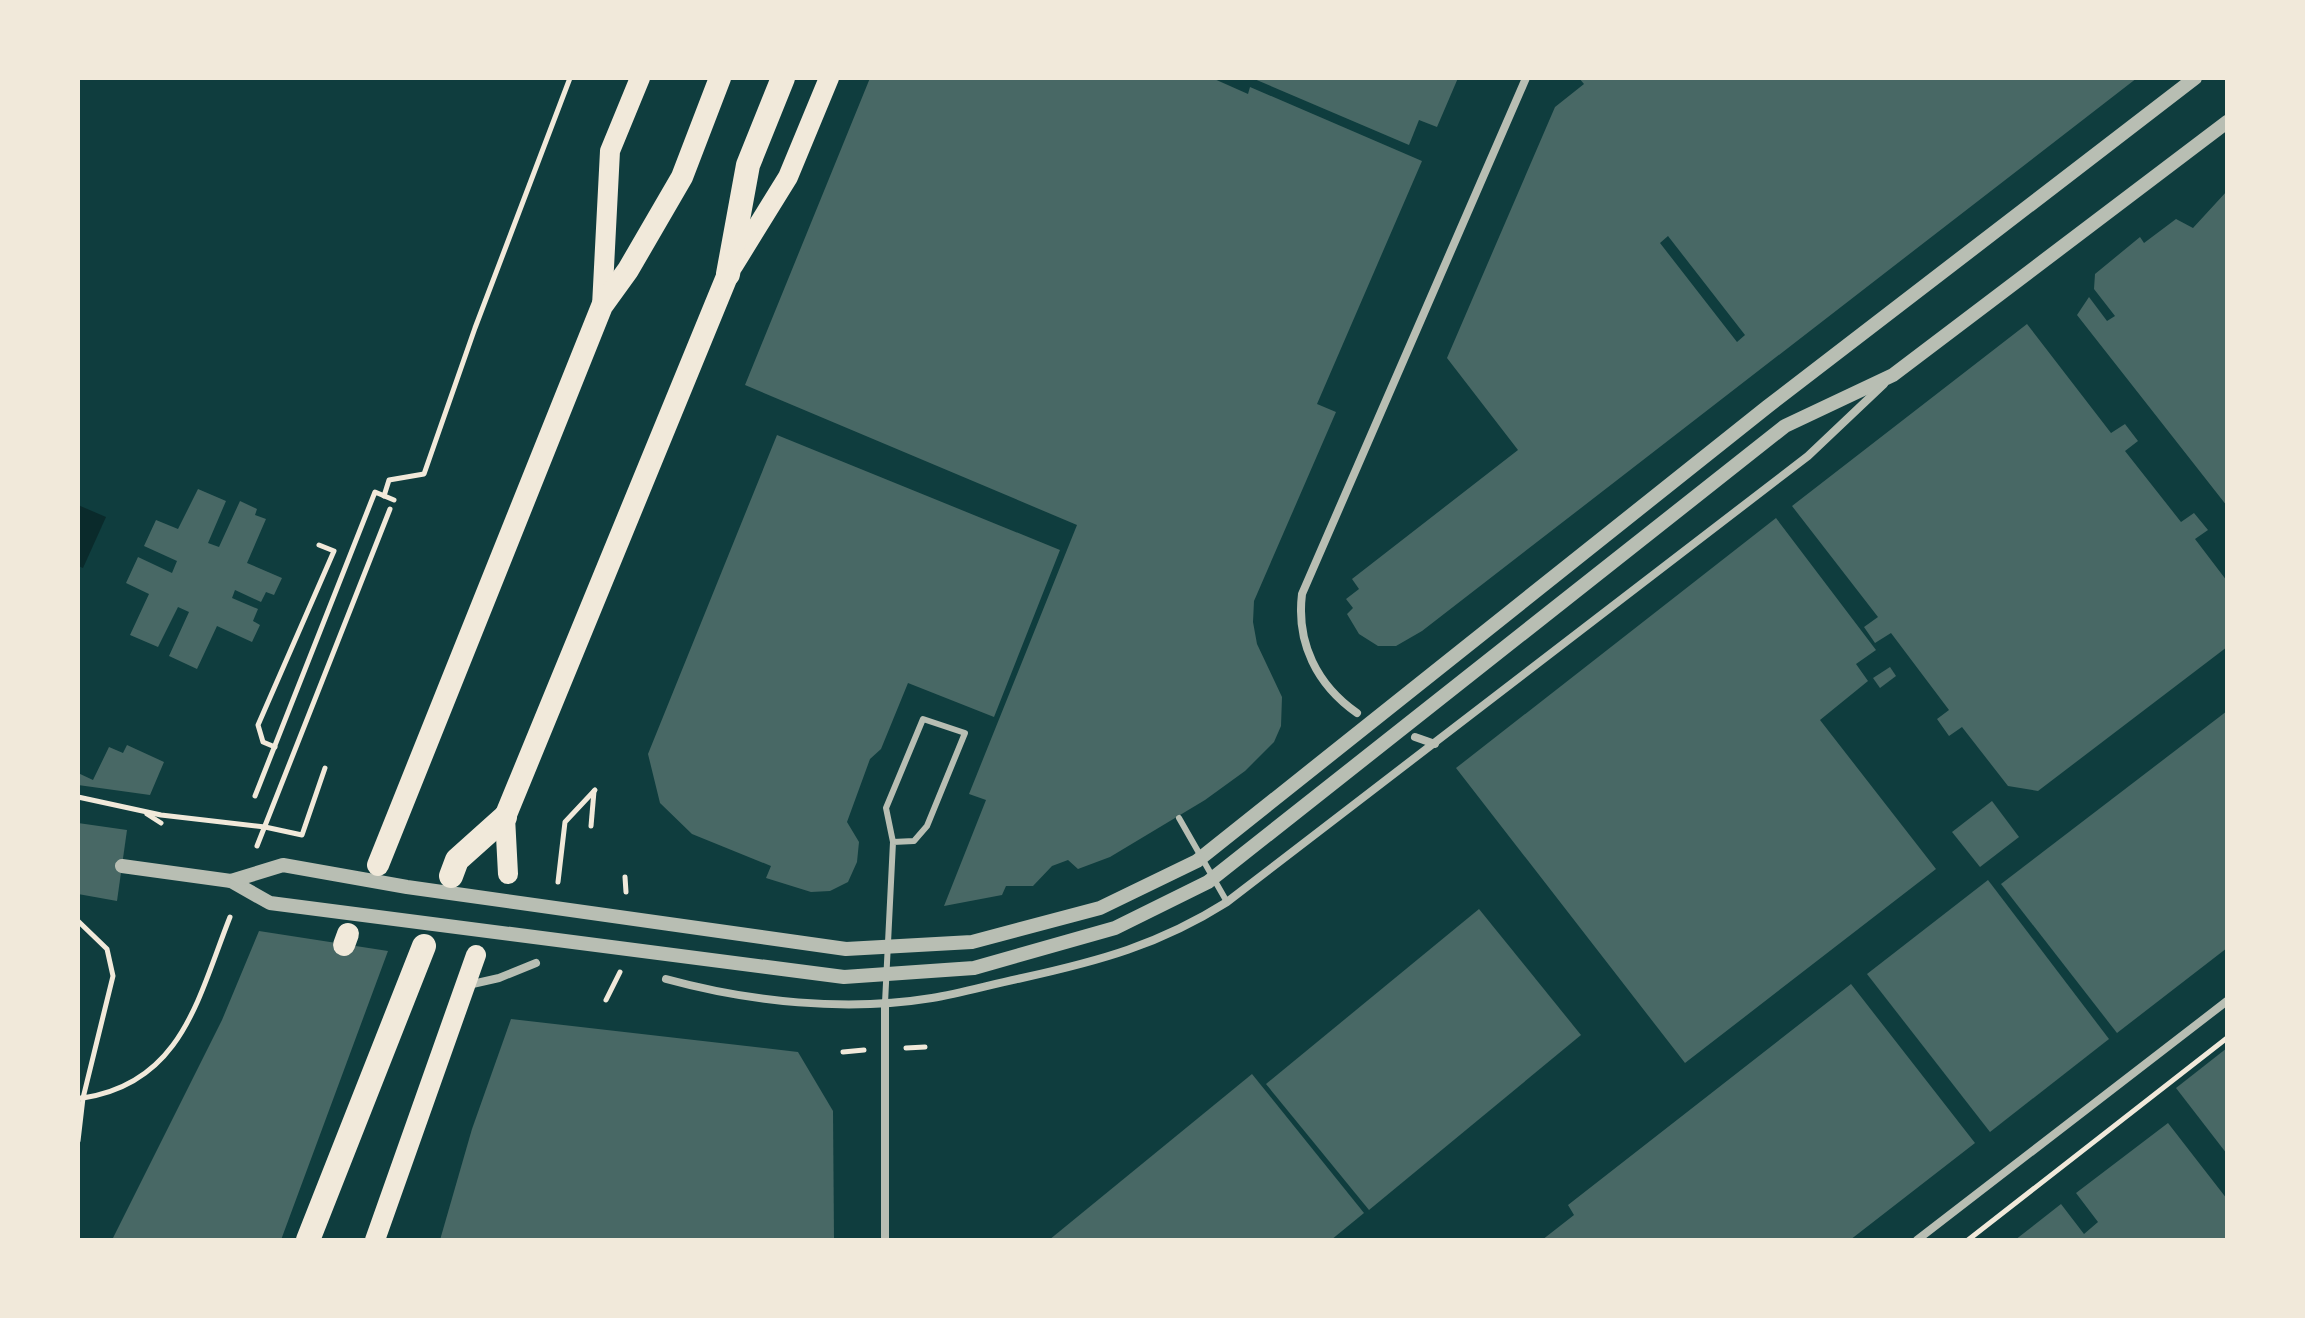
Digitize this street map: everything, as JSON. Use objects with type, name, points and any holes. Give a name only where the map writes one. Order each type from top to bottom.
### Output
[{"type":"highway","points":[[378,865],[602,306],[628,270],[682,177],[720,78]]},
{"type":"highway","points":[[451,876],[457,860],[505,817],[728,274],[748,165],[783,78]]},
{"type":"highway","points":[[308,1240],[424,946]]},
{"type":"main road","points":[[602,306],[610,151],[640,78]]},
{"type":"main road","points":[[728,274],[788,177],[829,78]]},
{"type":"main road","points":[[505,817],[508,874]]},
{"type":"main road","points":[[375,1240],[476,955]]},
{"type":"street","points":[[1357,713],[1331,691],[1312,662],[1302,636],[1302,594],[1526,78]]},
{"type":"street","points":[[231,881],[283,865],[407,887],[846,949],[972,942],[1100,908],[1197,861],[1767,407],[2195,78]]},
{"type":"street","points":[[666,979],[692,986],[831,1005],[933,998],[1103,960],[1145,946],[1227,902],[1808,456],[1893,375],[2227,122]]},
{"type":"street","points":[[122,866],[231,881],[270,903],[844,977],[974,968],[1115,928],[1208,882],[1785,426],[1893,375]]},
{"type":"street","points":[[1415,737],[1435,744]]},
{"type":"street","points":[[464,986],[499,978],[536,963]]},
{"type":"street","points":[[1917,1240],[2227,1001]]},
{"type":"street","points":[[885,1003],[885,1240]]},
{"type":"lane","points":[[885,1003],[893,842],[886,808],[923,719],[965,733],[927,826],[914,841],[893,842]]},
{"type":"lane","points":[[1179,818],[1227,902]]},
{"type":"path","points":[[384,496],[389,480],[424,474],[475,328],[570,78]]},
{"type":"path","points":[[255,796],[375,492],[394,500]]},
{"type":"path","points":[[256,848],[390,509]]},
{"type":"path","points":[[275,747],[263,742],[258,725],[334,551],[319,545]]},
{"type":"path","points":[[78,797],[143,811],[302,835],[325,768]]},
{"type":"path","points":[[557,896],[565,822],[595,790],[591,826]]},
{"type":"path","points":[[143,811],[161,823]]},
{"type":"path","points":[[81,1098],[110,1094],[138,1082],[160,1064],[194,1008],[230,917]]},
{"type":"path","points":[[78,921],[107,949],[113,976],[81,1098],[78,1141]]},
{"type":"path","points":[[1968,1240],[2227,1038]]},
{"type":"water","points":[[78,505],[106,517],[83,568],[78,566]]},
{"type":"building","points":[[870,78],[1212,78],[1248,94],[1250,87],[1422,161],[1317,404],[1336,412],[1254,601],[1253,622],[1257,644],[1282,697],[1281,726],[1274,742],[1245,771],[1205,800],[1110,857],[1078,869],[1068,860],[1052,866],[1033,886],[1006,886],[1002,895],[944,906],[986,800],[969,794],[1077,525],[745,385]]},
{"type":"building","points":[[1252,78],[1458,78],[1437,127],[1419,120],[1409,145]]},
{"type":"building","points":[[1579,78],[2137,78],[1422,631],[1396,646],[1378,646],[1359,634],[1347,614],[1353,608],[1346,599],[1359,589],[1352,579],[1518,450],[1447,358],[1555,107],[1584,84]],"holes":[[[1668,236],[1745,335],[1737,342],[1660,243]]]},
{"type":"building","points":[[2227,191],[2227,506],[2077,315],[2089,297],[2107,321],[2115,316],[2094,289],[2095,274],[2140,237],[2144,243],[2176,219],[2193,228]]},
{"type":"building","points":[[2027,324],[2111,433],[2125,424],[2138,441],[2125,451],[2181,522],[2194,513],[2208,530],[2195,539],[2227,581],[2227,647],[2038,791],[2008,786],[1962,727],[1949,736],[1937,719],[1949,710],[1891,633],[1875,643],[1864,627],[1878,617],[1792,506]]},
{"type":"building","points":[[777,435],[1060,550],[994,717],[908,683],[881,749],[870,759],[847,822],[859,842],[857,862],[848,882],[830,891],[811,892],[766,878],[771,866],[692,834],[660,803],[648,754]]},
{"type":"building","points":[[198,489],[226,501],[208,543],[219,547],[240,501],[257,509],[255,515],[266,519],[247,563],[282,578],[274,595],[266,592],[261,602],[235,590],[232,598],[258,609],[253,621],[260,625],[252,642],[217,626],[197,669],[169,656],[189,612],[178,607],[158,647],[130,635],[149,594],[126,583],[138,557],[172,573],[177,561],[144,546],[156,520],[178,529]]},
{"type":"building","points":[[1776,518],[1876,650],[1856,664],[1868,681],[1820,720],[1936,869],[1685,1063],[1456,768]]},
{"type":"building","points":[[1890,667],[1896,676],[1880,688],[1873,678]]},
{"type":"building","points":[[2227,711],[2227,948],[2117,1033],[2001,884]]},
{"type":"building","points":[[127,745],[164,762],[150,795],[78,785],[78,773],[93,780],[109,747],[123,753]]},
{"type":"building","points":[[1992,801],[2019,837],[1980,867],[1952,832]]},
{"type":"building","points":[[78,823],[127,830],[117,901],[78,894]]},
{"type":"building","points":[[1988,880],[2109,1039],[1990,1132],[1867,974]]},
{"type":"building","points":[[1479,909],[1581,1035],[1369,1210],[1266,1084]]},
{"type":"building","points":[[259,931],[388,951],[281,1240],[112,1240],[222,1020]]},
{"type":"building","points":[[1851,984],[1975,1143],[1850,1240],[1542,1240],[1574,1215],[1568,1205]]},
{"type":"building","points":[[511,1019],[798,1052],[833,1111],[834,1240],[440,1240],[472,1129]]},
{"type":"building","points":[[2227,1048],[2227,1154],[2176,1088]]},
{"type":"building","points":[[1252,1074],[1364,1213],[1331,1240],[1049,1240]]},
{"type":"building","points":[[2168,1123],[2227,1199],[2227,1240],[2015,1240],[2061,1204],[2084,1234],[2098,1222],[2076,1193]]}]
